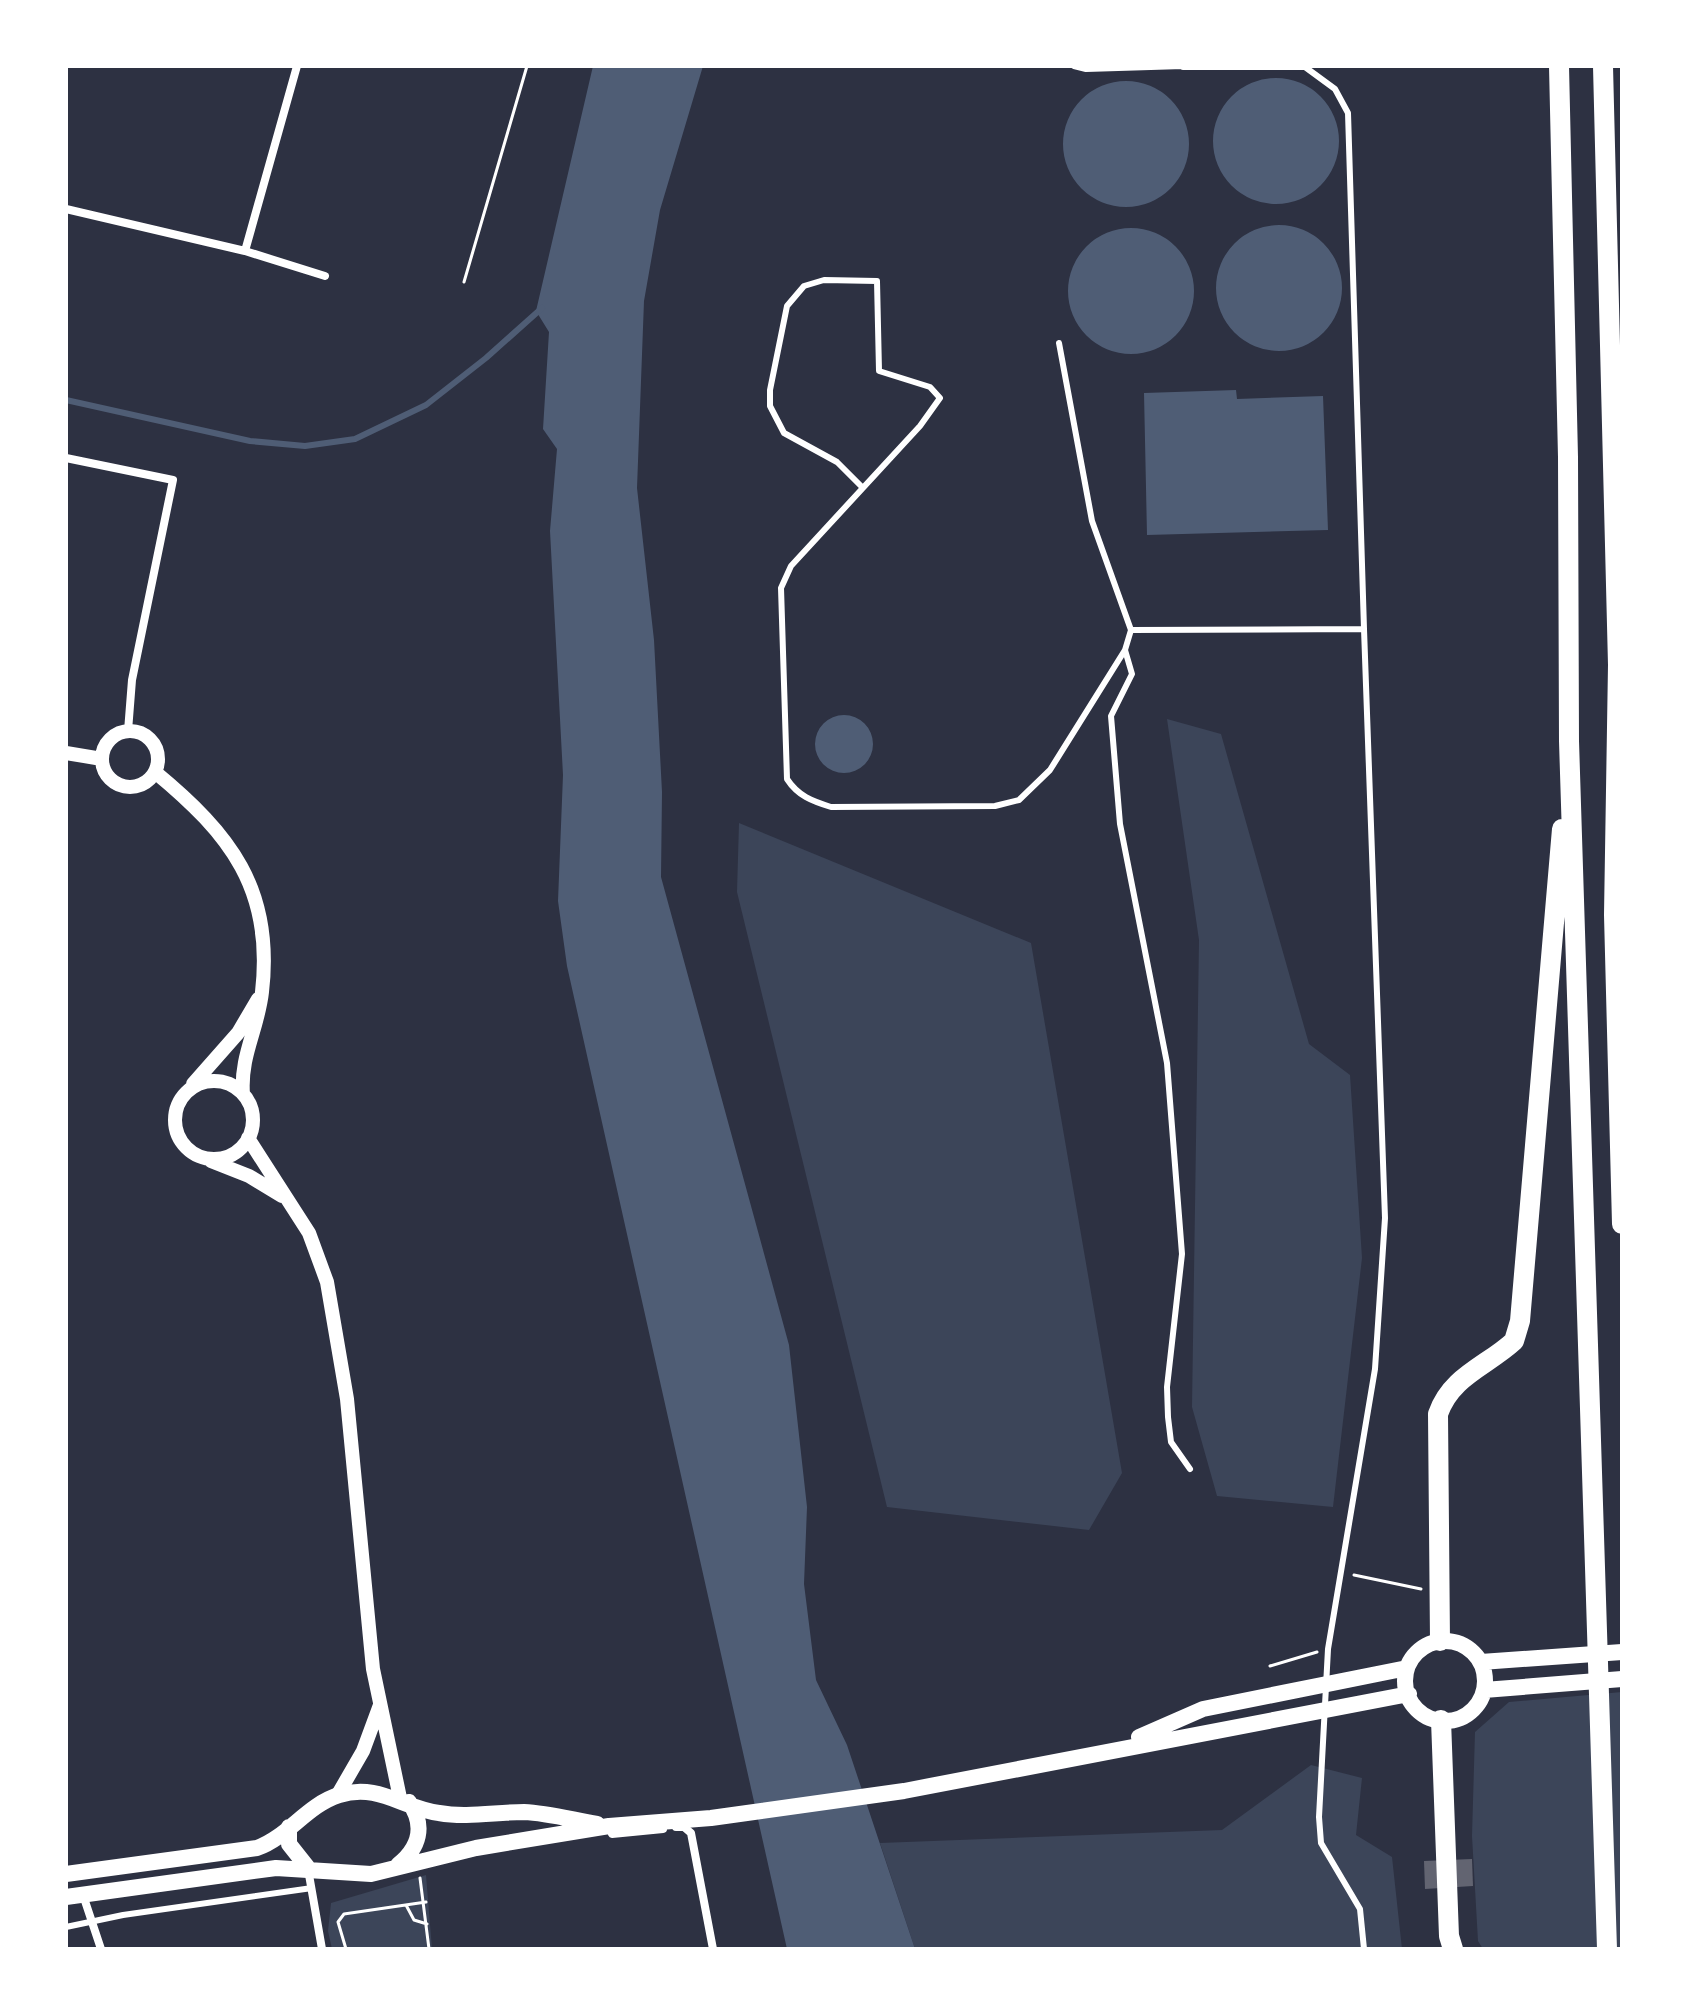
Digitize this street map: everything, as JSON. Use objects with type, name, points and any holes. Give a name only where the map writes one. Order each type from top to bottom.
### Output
[{"type":"highway","points":[[1559,66],[1568,457],[1569,741],[1607,1949]]},
{"type":"highway","points":[[1603,66],[1618,665],[1614,915],[1622,1224]]},
{"type":"highway","points":[[1618,665],[1622,696]]},
{"type":"highway","points":[[1440,1641],[1438,1414],[1445,1396],[1465,1375],[1514,1341],[1520,1321],[1569,741]]},
{"type":"highway","points":[[1441,1720],[1449,1936],[1453,1949]]},
{"type":"main road","points":[[1440,1641],[1456,1642],[1471,1649],[1481,1662],[1484,1690],[1479,1704],[1469,1714],[1441,1720],[1421,1713],[1405,1686],[1407,1668],[1414,1655],[1440,1641]]},
{"type":"main road","points":[[1481,1662],[1622,1652]]},
{"type":"main road","points":[[1112,1748],[1203,1709],[1407,1668]]},
{"type":"main road","points":[[1484,1690],[1622,1679]]},
{"type":"main road","points":[[66,1897],[276,1868],[308,1868],[353,1874],[393,1869],[476,1848],[609,1826],[711,1818],[904,1791],[1112,1748],[1409,1694]]},
{"type":"main road","points":[[66,1874],[257,1848],[271,1843],[289,1827],[337,1796],[377,1791],[438,1813],[527,1812],[609,1826]]},
{"type":"main road","points":[[393,1869],[408,1857],[420,1835],[417,1813],[404,1800]]},
{"type":"main road","points":[[289,1827],[289,1844],[308,1868]]},
{"type":"street","points":[[245,251],[297,66]]},
{"type":"street","points":[[66,209],[245,251],[325,276]]},
{"type":"street","points":[[66,458],[173,480],[132,680],[128,731]]},
{"type":"street","points":[[128,731],[151,740],[158,756],[155,772],[140,785],[121,786],[106,774],[102,759],[110,738],[128,731]]},
{"type":"street","points":[[66,753],[102,759]]},
{"type":"street","points":[[155,772],[221,833],[247,875],[260,931],[262,992],[257,1021],[243,1060],[243,1094],[253,1118],[248,1138],[230,1156],[203,1158]]},
{"type":"street","points":[[262,992],[238,1033],[184,1094],[174,1118],[176,1132],[191,1153],[249,1176],[286,1199]]},
{"type":"street","points":[[184,1094],[207,1081],[233,1086],[243,1094]]},
{"type":"street","points":[[248,1138],[309,1233],[327,1282],[347,1399],[373,1669],[404,1800]]},
{"type":"street","points":[[337,1796],[363,1751],[380,1704]]},
{"type":"street","points":[[609,1826],[612,1834],[684,1827],[691,1833],[713,1949]]},
{"type":"street","points":[[308,1868],[322,1949]]},
{"type":"street","points":[[83,1895],[101,1949]]},
{"type":"lane","points":[[1074,66],[1086,69],[1305,67],[1335,89],[1348,113],[1385,1218],[1383,1293],[1375,1369],[1328,1649],[1321,1843],[1360,1909],[1364,1949]]},
{"type":"lane","points":[[862,487],[837,462],[784,433],[770,406],[770,390],[787,306],[804,286],[824,280],[877,281],[879,371],[930,387],[940,398],[862,487],[791,566],[781,588],[787,779],[796,791],[831,807],[995,806],[1019,800],[1050,770],[1125,650],[1131,630],[1092,521],[1059,343]]},
{"type":"lane","points":[[1131,630],[1364,629]]},
{"type":"lane","points":[[1125,650],[1132,674],[1111,716],[1120,824],[1167,1063],[1182,1254],[1167,1387],[1168,1417],[1171,1442],[1190,1469]]},
{"type":"lane","points":[[66,1927],[312,1888]]},
{"type":"path","points":[[464,282],[527,66]]},
{"type":"path","points":[[1343,1572],[1424,1589]]},
{"type":"path","points":[[1270,1666],[1328,1649]]},
{"type":"path","points":[[416,1862],[426,1902],[429,1949]]},
{"type":"path","points":[[346,1949],[338,1922],[344,1914],[426,1902]]},
{"type":"path","points":[[406,1905],[414,1920],[427,1924]]},
{"type":"path","points":[[344,1943],[352,1949]]},
{"type":"shaded area","points":[[593,66],[703,66],[660,210],[644,301],[637,488],[654,640],[662,792],[661,877],[789,1345],[807,1507],[804,1584],[816,1680],[847,1745],[915,1949],[787,1949],[567,966],[558,901],[563,775],[550,531],[557,449],[543,429],[549,332],[536,311]]},
{"type":"shaded area","points":[[1276,78],[1300,83],[1320,97],[1334,117],[1339,141],[1334,165],[1320,185],[1300,199],[1276,204],[1252,199],[1232,185],[1218,165],[1213,141],[1218,117],[1232,97],[1252,83]]},
{"type":"shaded area","points":[[1126,81],[1150,86],[1170,100],[1184,120],[1189,144],[1184,168],[1170,188],[1150,202],[1126,207],[1102,202],[1082,188],[1068,168],[1063,144],[1068,120],[1082,100],[1102,86]]},
{"type":"shaded area","points":[[1279,225],[1303,230],[1323,244],[1337,264],[1342,288],[1337,312],[1323,332],[1303,346],[1279,351],[1255,346],[1235,332],[1221,312],[1216,288],[1221,264],[1235,244],[1255,230]]},
{"type":"shaded area","points":[[1131,228],[1155,233],[1175,247],[1189,267],[1194,291],[1189,315],[1175,335],[1155,349],[1131,354],[1107,349],[1087,335],[1073,315],[1068,291],[1073,267],[1087,247],[1107,233]]},
{"type":"shaded area","points":[[1236,390],[1237,399],[1323,396],[1328,530],[1147,535],[1144,393]]},
{"type":"shaded area","points":[[844,715],[865,723],[873,744],[865,765],[844,773],[823,765],[815,744],[823,723]]},
{"type":"shaded area","points":[[1167,719],[1221,734],[1309,1044],[1350,1075],[1362,1258],[1333,1507],[1217,1496],[1192,1407],[1199,940]]},
{"type":"shaded area","points":[[739,823],[1031,943],[1122,1473],[1089,1530],[887,1507],[737,892]]},
{"type":"shaded area","points":[[1622,1692],[1622,1949],[1483,1949],[1478,1941],[1472,1836],[1475,1732],[1509,1702]]},
{"type":"shaded area","points":[[1311,1765],[1362,1778],[1356,1835],[1392,1857],[1402,1949],[915,1949],[880,1843],[1222,1830]]},
{"type":"shaded area","points":[[426,1875],[432,1949],[332,1949],[328,1931],[331,1903]]},
{"type":"building","points":[[1472,1859],[1473,1886],[1425,1889],[1424,1861]]},
{"type":"waterway","points":[[66,400],[250,441],[305,446],[355,439],[426,405],[486,358],[542,308]]}]
